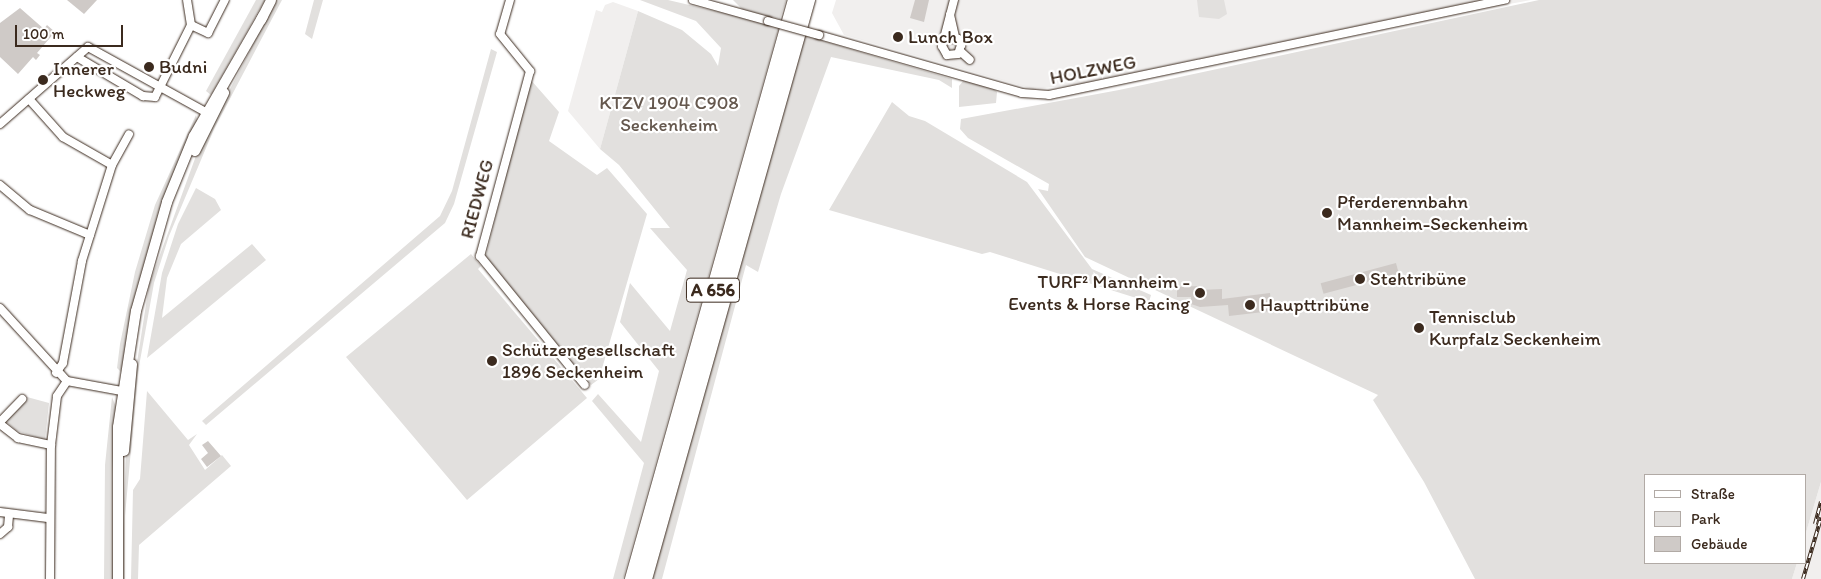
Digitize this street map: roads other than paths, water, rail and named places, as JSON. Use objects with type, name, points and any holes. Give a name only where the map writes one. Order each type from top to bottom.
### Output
[{"type":"highway","name":"A 656","points":[[632,579],[795,0]]},
{"type":"highway","name":"A 656","points":[[645,579],[808,0]]},
{"type":"main road","points":[[118,579],[116,476],[134,320],[157,235],[208,114],[272,0]]},
{"type":"street","points":[[77,57],[143,96],[152,98],[161,90],[191,25],[187,0]]},
{"type":"street","points":[[191,25],[208,33],[225,0]]},
{"type":"street","name":"RIEDWEG","points":[[510,0],[500,34],[530,71],[480,256],[584,386]]},
{"type":"street","name":"HOLZWEG","points":[[693,0],[724,4],[768,21],[1022,93],[1049,95],[1506,0]]},
{"type":"street","points":[[950,56],[943,49],[954,0]]},
{"type":"street","points":[[950,13],[955,37],[961,45],[960,52]]},
{"type":"street","points":[[946,39],[955,37]]},
{"type":"street","points":[[0,124],[88,47],[161,90],[208,114]]},
{"type":"street","points":[[950,56],[960,52]]},
{"type":"street","points":[[960,52],[970,60]]},
{"type":"street","points":[[945,72],[950,56]]},
{"type":"street","points":[[29,99],[63,137],[112,165]]},
{"type":"street","points":[[56,373],[63,363],[90,235],[112,165],[129,134]]},
{"type":"street","points":[[0,184],[30,210],[90,235]]},
{"type":"street","points":[[0,308],[56,373],[67,381],[125,392]]},
{"type":"street","points":[[50,579],[48,518],[51,445],[57,396],[67,381]]},
{"type":"street","points":[[22,399],[0,423],[18,438],[51,445]]},
{"type":"street","points":[[0,512],[9,515],[48,518]]},
{"type":"street","points":[[0,534],[8,526],[9,515]]},
{"type":"railway","points":[[1815,524],[1821,502]]},
{"type":"railway","points":[[1803,579],[1821,518]]},
{"type":"place","name":"Lunch Box","points":[[898,37]]},
{"type":"place","name":"Budni","points":[[149,67]]},
{"type":"place","name":"Innerer Heckweg","points":[[43,80]]},
{"type":"place","name":"Pferderennbahn Mannheim-Seckenheim","points":[[1327,213]]},
{"type":"place","name":"Stehtribüne","points":[[1360,279]]},
{"type":"place","name":"TURF² Mannheim - Events & Horse Racing","points":[[1200,293]]},
{"type":"place","name":"Haupttribüne","points":[[1250,305]]},
{"type":"place","name":"Tennisclub Kurpfalz Seckenheim","points":[[1419,328]]},
{"type":"place","name":"Schützengesellschaft 1896 Seckenheim","points":[[492,361]]},
{"type":"park label","name":"KTZV 1904 C908 Seckenheim","points":[[669,114]]}]
